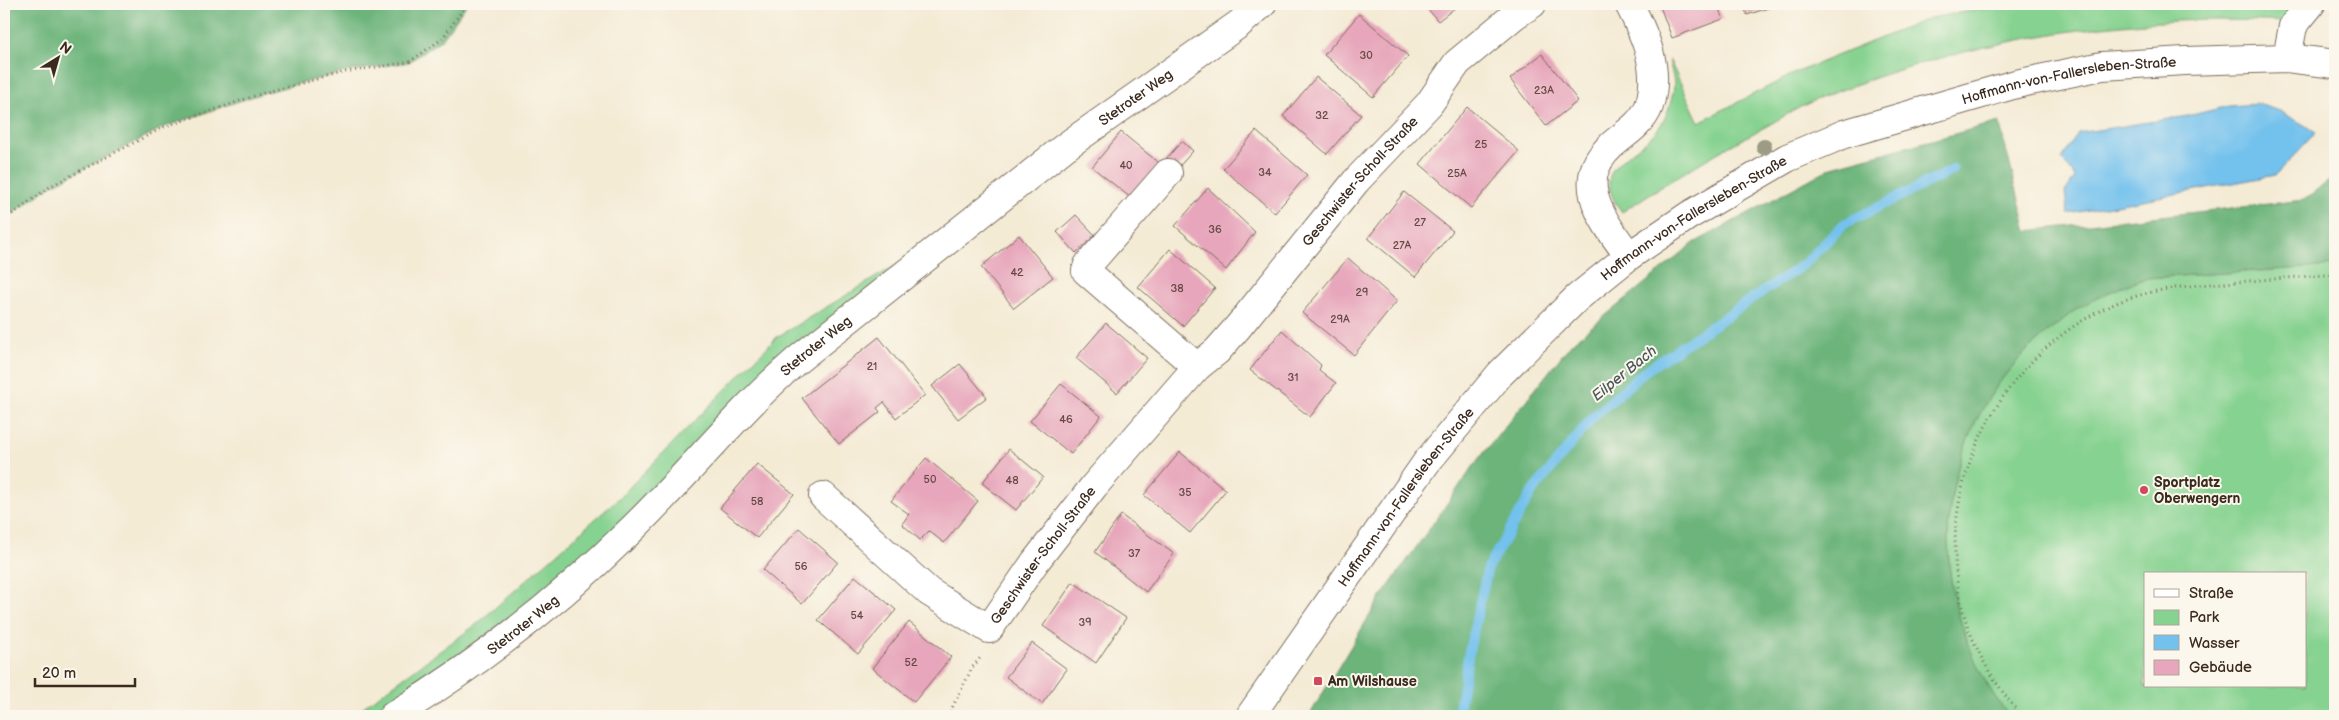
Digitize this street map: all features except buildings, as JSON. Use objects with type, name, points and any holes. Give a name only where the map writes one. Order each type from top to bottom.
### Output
[{"type":"street","name":"Stetroter Weg","points":[[393,716],[490,651],[540,611],[629,533],[769,384],[796,361],[1065,147],[1239,24],[1262,4]]},
{"type":"street","name":"Geschwister-Scholl-Straße","points":[[823,496],[930,592],[989,629],[1035,562],[1094,486],[1197,367],[1217,350],[1238,327],[1356,181],[1429,104],[1457,63],[1514,15],[1532,4]]},
{"type":"street","points":[[1629,4],[1646,37],[1654,72],[1649,106],[1633,130],[1618,139],[1599,157],[1592,178],[1594,202],[1610,230],[1629,256]]},
{"type":"street","points":[[2287,58],[2292,26],[2311,4]]},
{"type":"street","name":"Hoffmann-von-Fallersleben-Straße","points":[[1250,716],[1426,462],[1500,374],[1577,298],[1629,256],[1688,216],[1787,158],[1844,134],[2016,84],[2102,66],[2287,58],[2335,64]]},
{"type":"street","points":[[1168,173],[1088,265],[1086,271],[1197,367]]},
{"type":"path","points":[[4,220],[51,186],[164,127],[263,93],[345,72],[409,62],[442,40],[467,4]]},
{"type":"path","points":[[2021,716],[1991,675],[1969,629],[1959,594],[1955,559],[1955,528],[1962,491],[1972,457],[1990,416],[2010,386],[2026,367],[2051,345],[2079,324],[2118,303],[2174,286],[2335,274]]},
{"type":"path","points":[[948,716],[972,668],[990,646],[989,629]]},
{"type":"green space","points":[[4,4],[467,4],[442,39],[409,62],[345,72],[263,93],[164,127],[51,186],[4,220]]},
{"type":"green space","points":[[2012,4],[2294,4],[2287,22],[2191,20],[2115,26],[2027,39],[1938,59],[1852,86],[1805,105],[1710,157],[1622,212],[1612,195],[1609,182],[1612,171],[1652,135],[1666,115],[1674,86],[1669,59],[1699,122],[1797,72],[1930,18]]},
{"type":"green space","points":[[1999,122],[2027,231],[2304,200],[2335,175],[2335,266],[2146,278],[2137,281],[2104,295],[2073,312],[2022,356],[1996,387],[1976,422],[1961,459],[1951,498],[1948,538],[1951,579],[1964,632],[1986,683],[2010,716],[1696,716],[1679,711],[1677,716],[1309,716],[1379,600],[1475,464],[1572,343],[1694,243],[1832,167]]},
{"type":"green space","points":[[908,258],[625,529],[385,716],[351,716],[477,624],[618,499],[777,337]]},
{"type":"green space","name":"Sportplatz Oberwengern","points":[[2335,266],[2335,716],[2010,716],[1986,683],[1974,658],[1960,619],[1951,579],[1948,538],[1951,498],[1961,459],[1976,422],[1996,387],[2022,356],[2073,312],[2112,291],[2146,278]]},
{"type":"water","points":[[2258,104],[2280,111],[2316,132],[2276,175],[2068,214],[2065,192],[2075,177],[2062,159],[2078,133],[2188,116],[2229,106]]},
{"type":"waterway","name":"Eilper Bach","points":[[1458,716],[1469,651],[1488,567],[1533,491],[1593,417],[1645,371],[1804,264],[1844,224],[1953,170]]},
{"type":"place","name":"Sportplatz Oberwengern","points":[[2144,490]]},
{"type":"place","name":"Am Wilshause","points":[[1318,681]]}]
